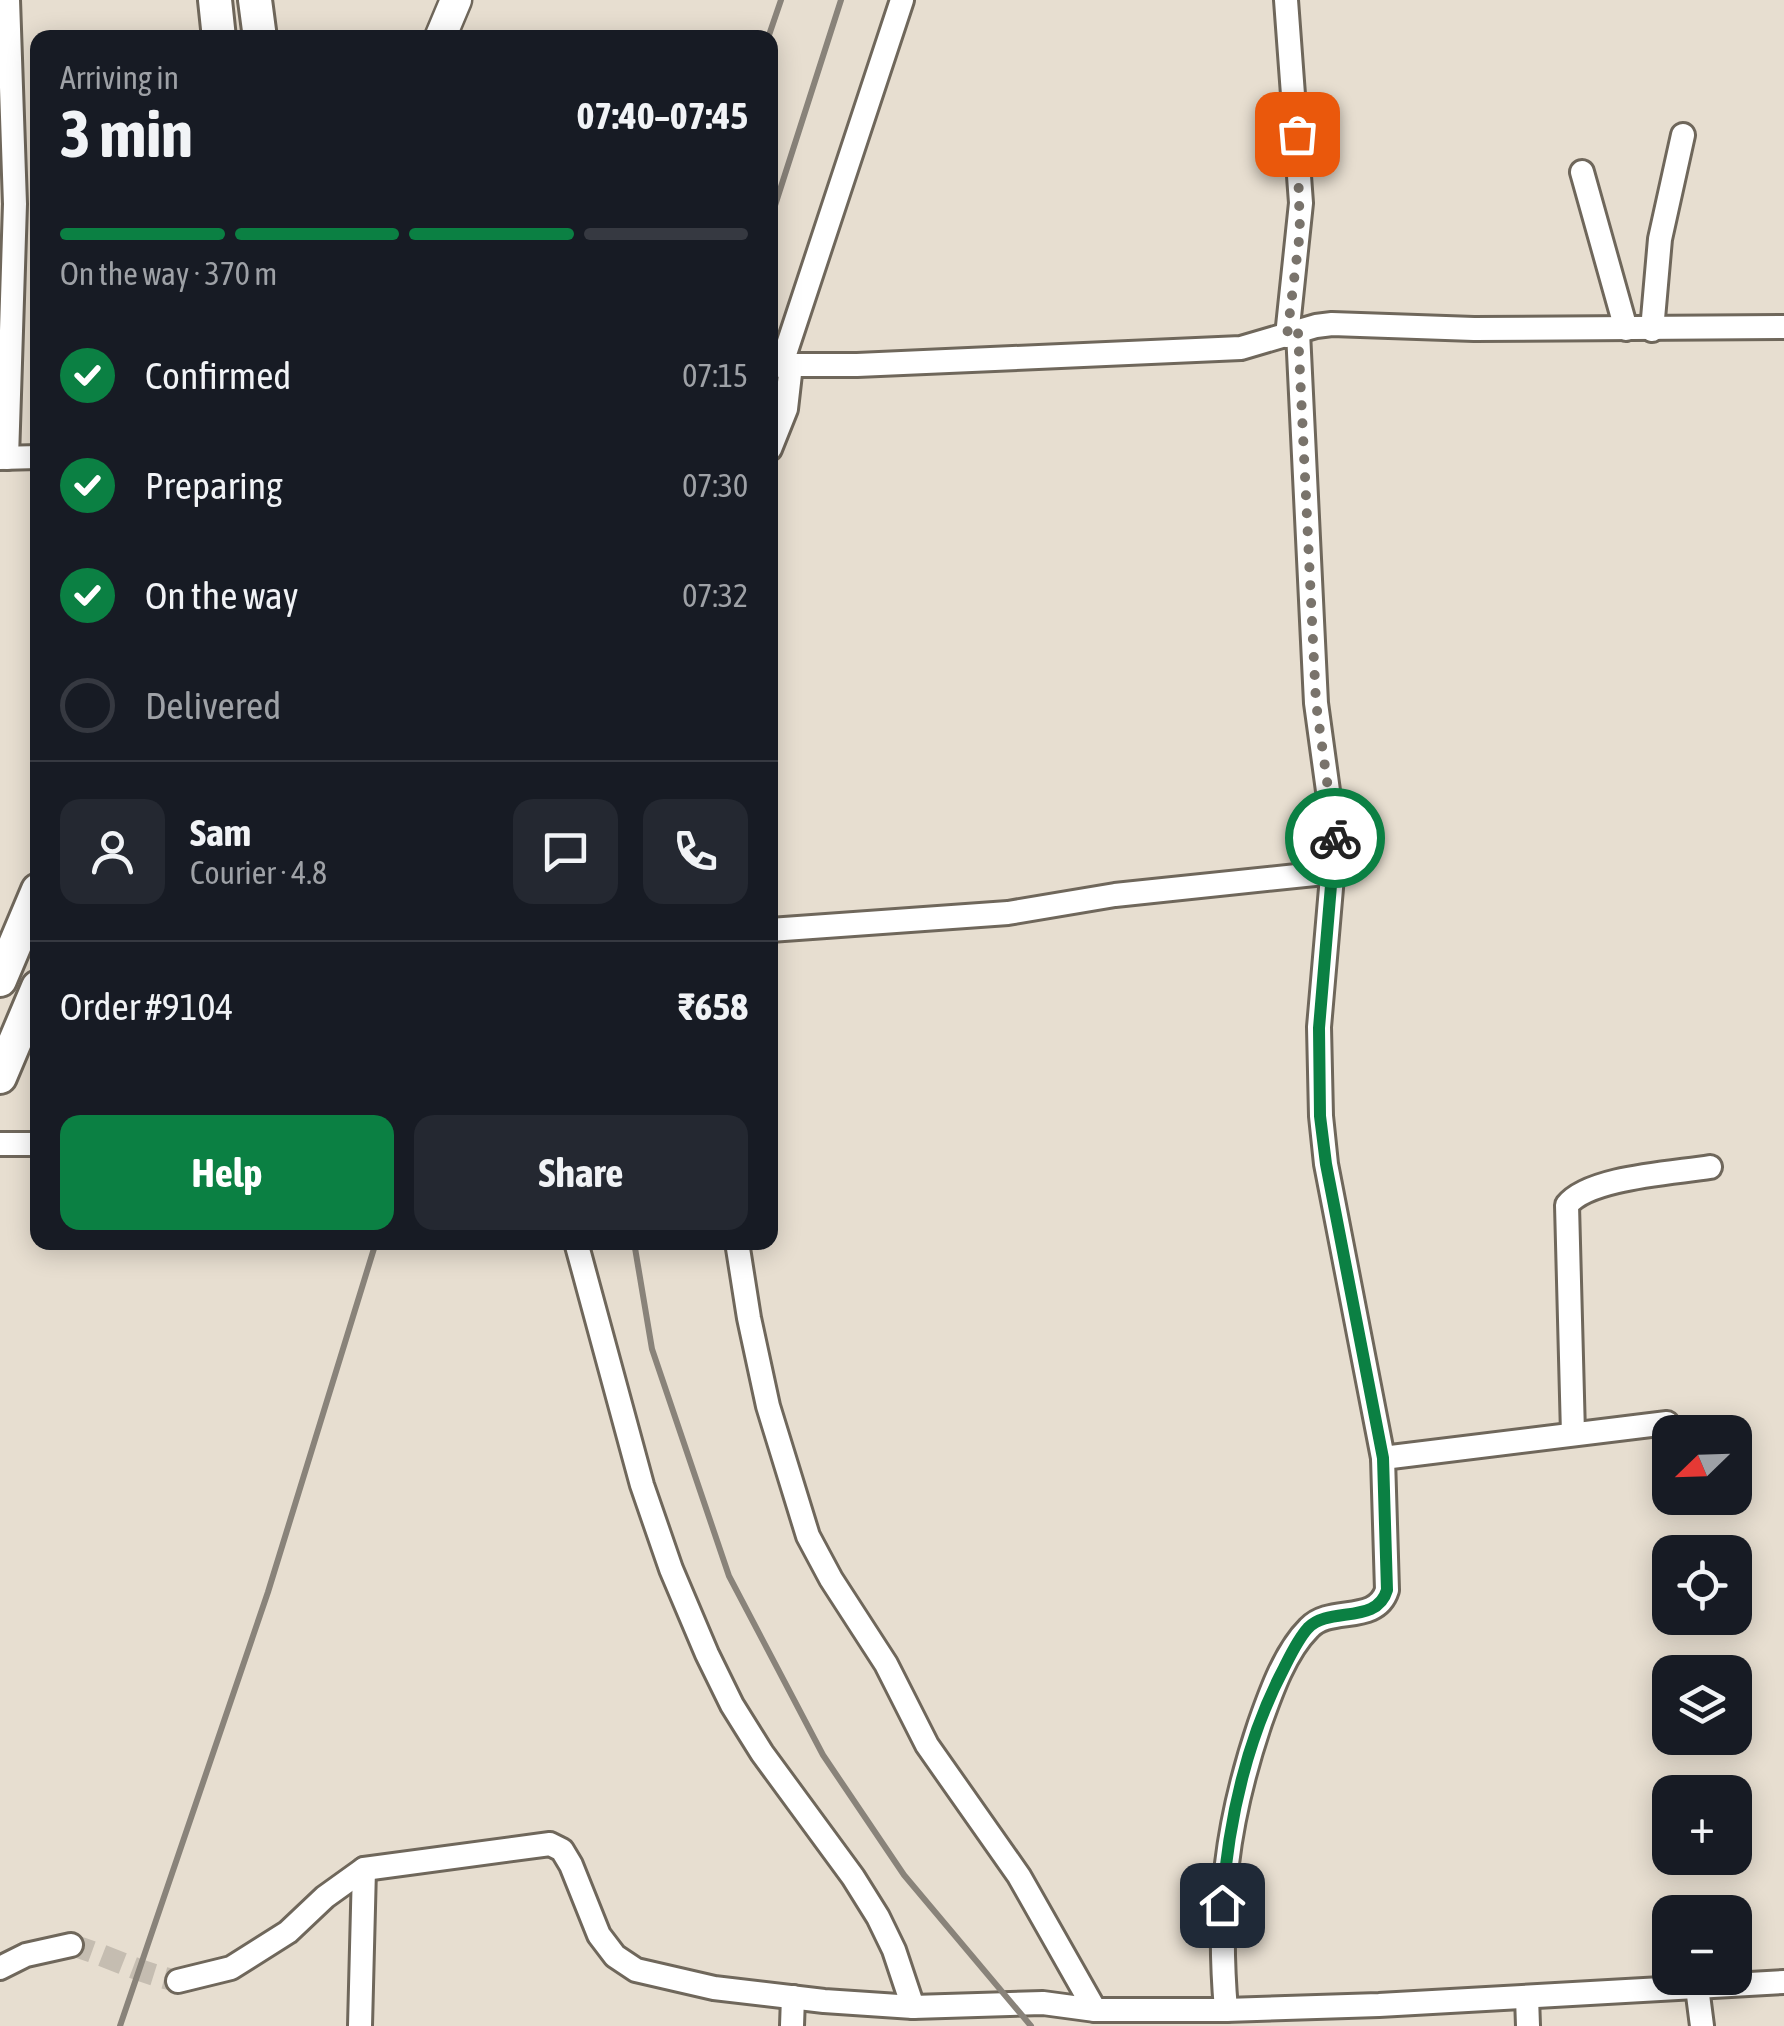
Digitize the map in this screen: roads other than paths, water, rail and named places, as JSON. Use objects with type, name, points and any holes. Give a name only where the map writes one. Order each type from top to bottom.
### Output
[{"type":"highway","points":[[214,0],[218,30]]},
{"type":"highway","points":[[255,0],[259,30]]},
{"type":"highway","points":[[0,980],[30,909]]},
{"type":"highway","points":[[0,1077],[30,1005]]},
{"type":"main road","points":[[443,30],[456,0]]},
{"type":"street","points":[[8,0],[6,114],[16,204],[6,310],[3,458],[30,457]]},
{"type":"street","points":[[778,429],[786,410],[781,365],[902,0]]},
{"type":"street","points":[[1226,2010],[1222,1905],[1226,1854],[1244,1771],[1270,1693],[1309,1627],[1327,1618],[1370,1610],[1384,1599],[1387,1590],[1383,1458],[1320,1116],[1319,1028],[1334,872],[1334,829],[1316,703],[1292,334],[1301,202],[1286,0]]},
{"type":"street","points":[[1652,330],[1660,239],[1683,135]]},
{"type":"street","points":[[1582,172],[1626,330]]},
{"type":"street","points":[[781,365],[1241,348],[1332,324],[1626,330],[1784,327]]},
{"type":"street","points":[[778,929],[1008,913],[1154,890],[1334,872]]},
{"type":"street","points":[[0,1144],[30,1144]]},
{"type":"street","points":[[1573,1434],[1567,1206],[1573,1197],[1596,1188],[1710,1166]]},
{"type":"street","points":[[578,1250],[642,1485],[670,1569],[707,1654],[762,1753],[878,1917],[913,2007]]},
{"type":"street","points":[[739,1250],[748,1318],[768,1406],[808,1536],[886,1664],[927,1745],[1019,1876],[1094,2010]]},
{"type":"street","points":[[1383,1458],[1652,1425]]},
{"type":"street","points":[[178,1981],[231,1968],[288,1932],[325,1897],[364,1869],[550,1844],[562,1850],[571,1865],[599,1935],[615,1956],[636,1970],[714,1988],[913,2007],[1043,2004],[1094,2010],[1226,2010],[1652,1989]]},
{"type":"street","points":[[360,2026],[364,1869]]},
{"type":"street","points":[[0,1968],[26,1955],[71,1945]]},
{"type":"street","points":[[1752,1984],[1784,1982]]},
{"type":"street","points":[[1698,1995],[1702,2026]]},
{"type":"street","points":[[1527,1996],[1528,2026]]},
{"type":"street","points":[[792,2026],[793,1997]]},
{"type":"tunnel","points":[[71,1945],[178,1981]]},
{"type":"railway","points":[[771,30],[781,0]]},
{"type":"railway","points":[[778,196],[841,0]]},
{"type":"railway","points":[[120,2026],[268,1592],[374,1250]]},
{"type":"railway","points":[[635,1250],[652,1349],[729,1576],[823,1755],[904,1875],[1031,2026]]}]
